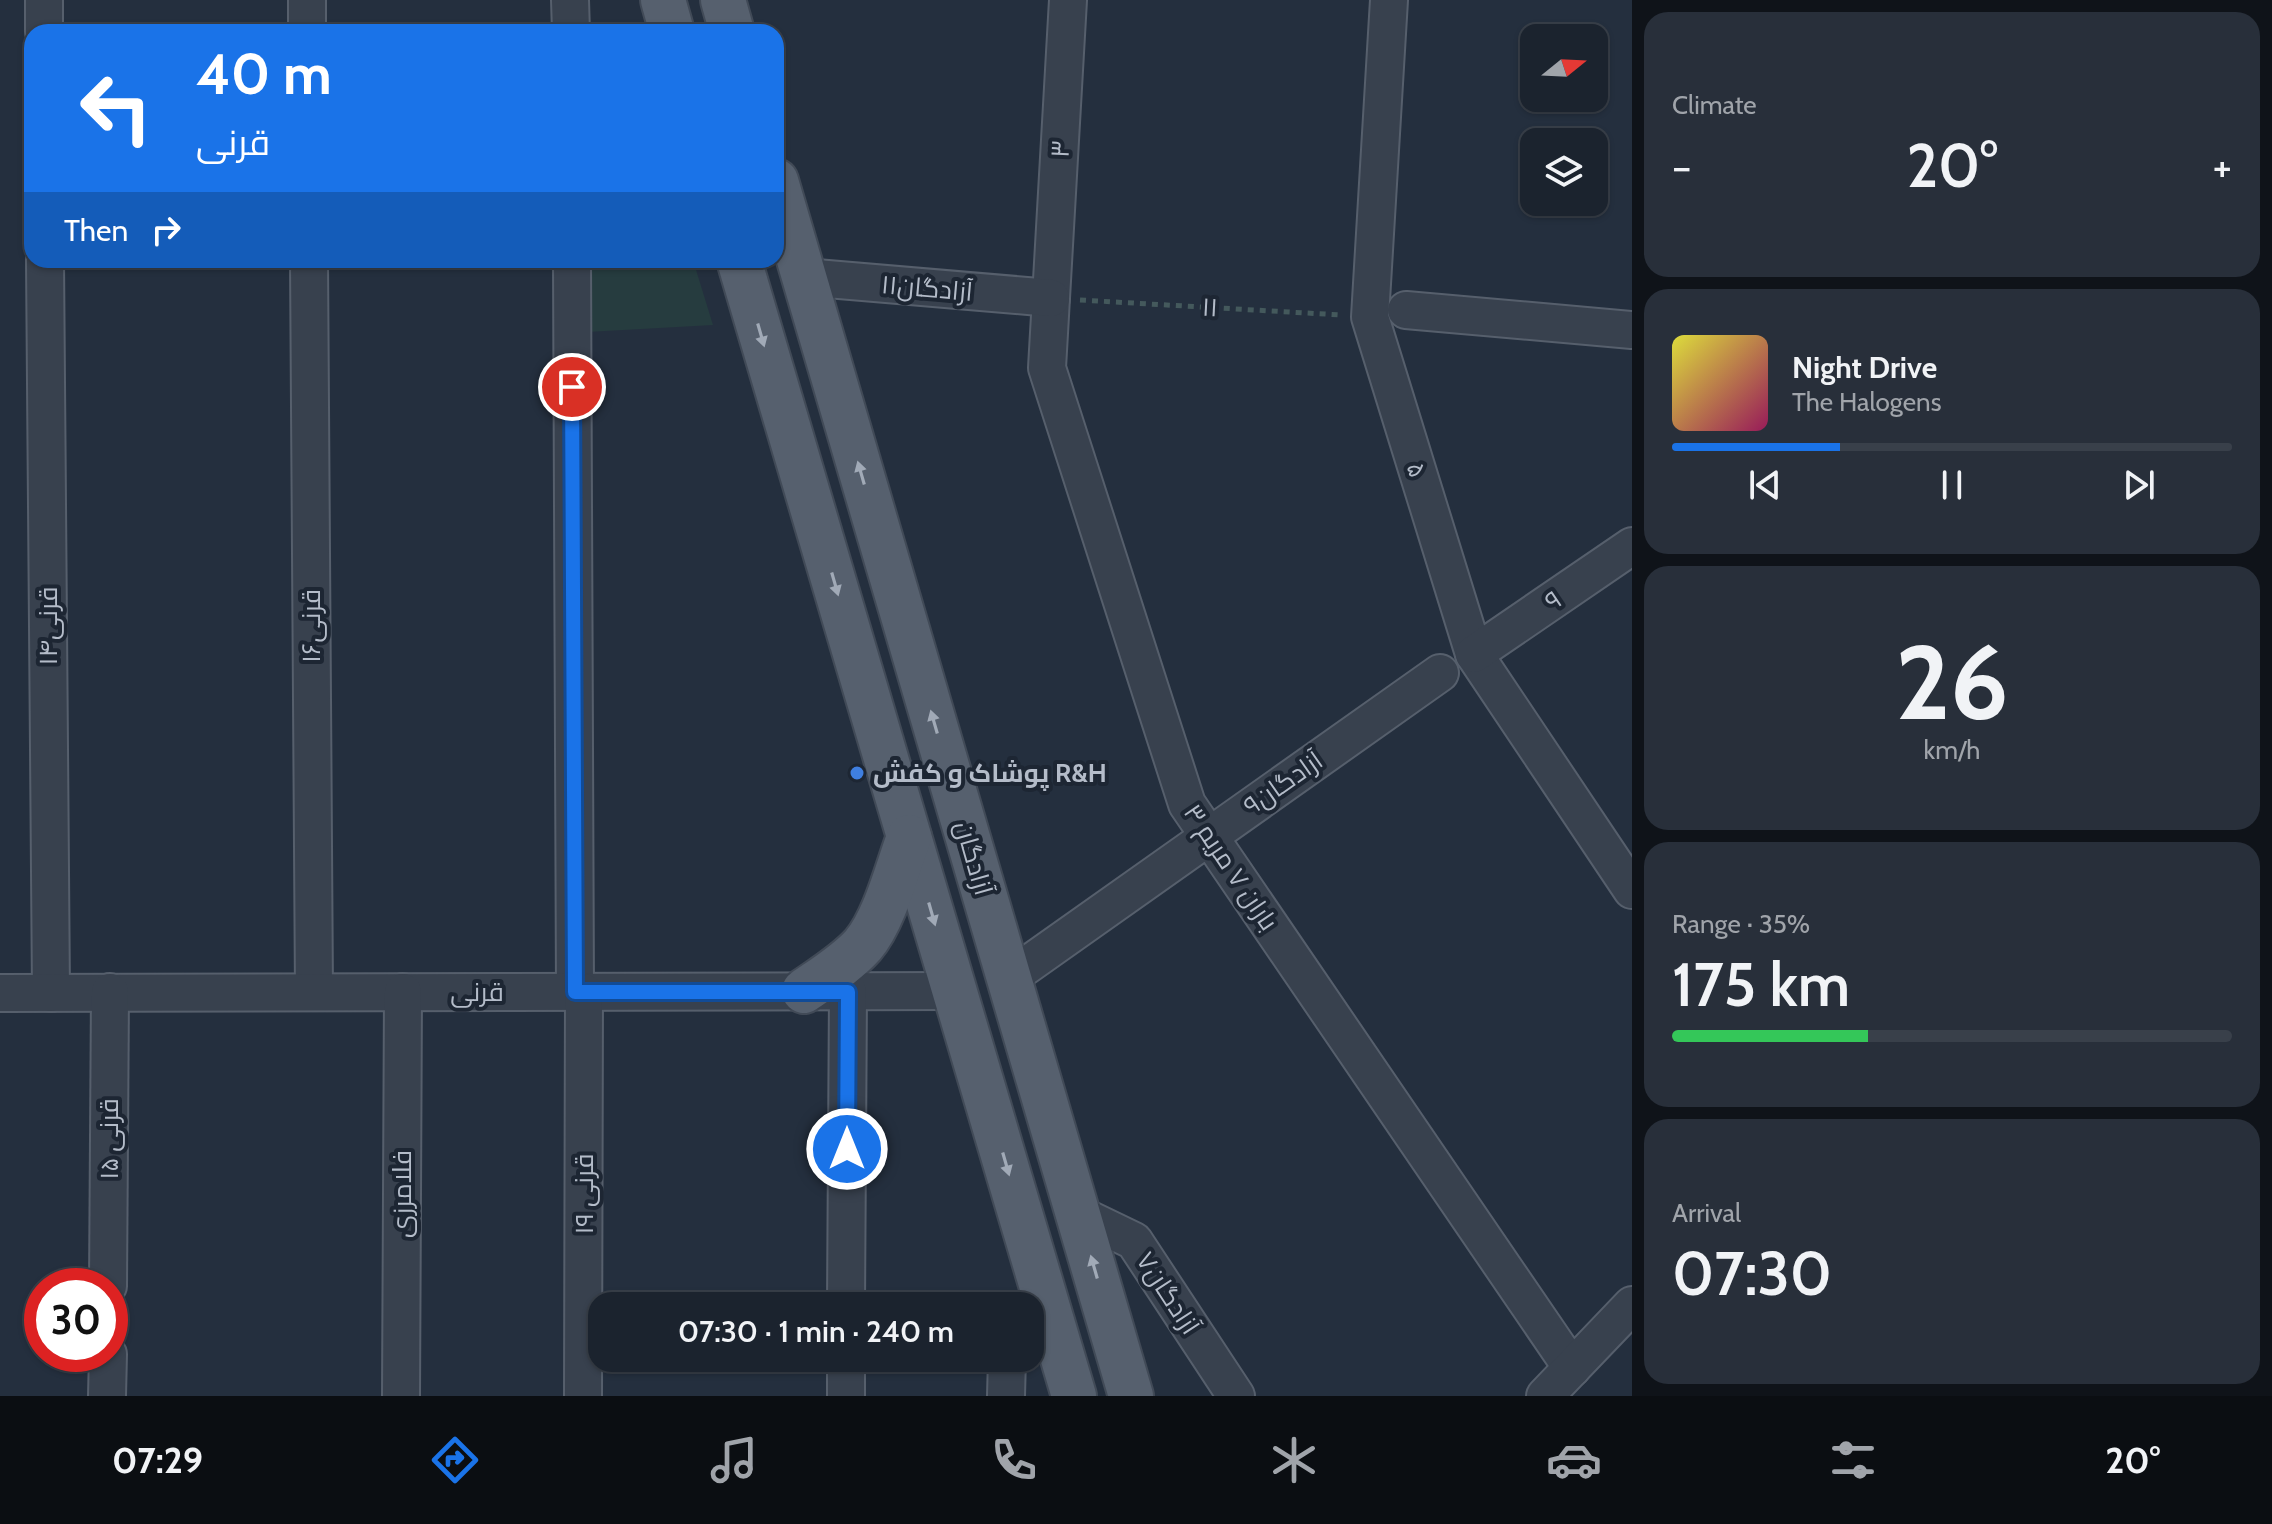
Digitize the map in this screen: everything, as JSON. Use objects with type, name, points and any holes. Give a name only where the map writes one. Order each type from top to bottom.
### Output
[{"type":"main road","points":[[663,0],[670,24]]},
{"type":"main road","points":[[723,0],[730,24]]},
{"type":"main road","name":"آزادگان","points":[[784,208],[1131,1396]]},
{"type":"main road","points":[[741,268],[1074,1396]]},
{"type":"main road","points":[[804,991],[865,943],[887,900],[909,837]]},
{"type":"main road","points":[[1058,1339],[1110,1323]]},
{"type":"street","points":[[44,0],[44,24]]},
{"type":"street","points":[[307,0],[307,24]]},
{"type":"street","points":[[570,0],[571,24]]},
{"type":"street","name":"۳","points":[[1051,298],[1068,0]]},
{"type":"street","name":"۵","points":[[1389,0],[1370,317],[1474,654],[1632,890]]},
{"type":"street","name":"قرنی۱۴","points":[[45,268],[51,993]]},
{"type":"street","name":"قرنی۱۶","points":[[309,268],[314,992]]},
{"type":"street","name":"قرنی ۱۹","points":[[572,268],[583,1396]]},
{"type":"street","name":"آزادگان۱۱","points":[[804,277],[1051,298]]},
{"type":"street","name":"باران ۷ مریم ۳","points":[[1051,298],[1047,368],[1187,804],[1572,1368]]},
{"type":"street","points":[[1406,310],[1632,330]]},
{"type":"street","name":"۹","points":[[1474,654],[1632,546]]},
{"type":"street","name":"آزادگان۹","points":[[1009,978],[1440,673]]},
{"type":"street","name":"قرنی","points":[[0,993],[955,991]]},
{"type":"street","name":"قرنی ۱۵","points":[[108,1268],[110,992]]},
{"type":"street","name":"فلامرزی","points":[[401,1396],[403,992]]},
{"type":"street","points":[[846,1292],[848,992]]},
{"type":"street","name":"آزادگان۷","points":[[1078,1214],[1134,1241],[1236,1396]]},
{"type":"street","points":[[1545,1396],[1632,1305]]},
{"type":"street","points":[[107,1396],[108,1372]]},
{"type":"street","points":[[846,1372],[846,1396]]},
{"type":"street","points":[[1006,1396],[1007,1372]]},
{"type":"path","name":"۱۱","points":[[1051,298],[1370,317]]},
{"type":"green space","points":[[588,268],[695,268],[713,325],[587,332]]},
{"type":"place","name":"پوشاک و کفش R&H","points":[[857,773]]},
{"type":"route","points":[[572,387],[575,992],[848,992],[847,1149]]}]
